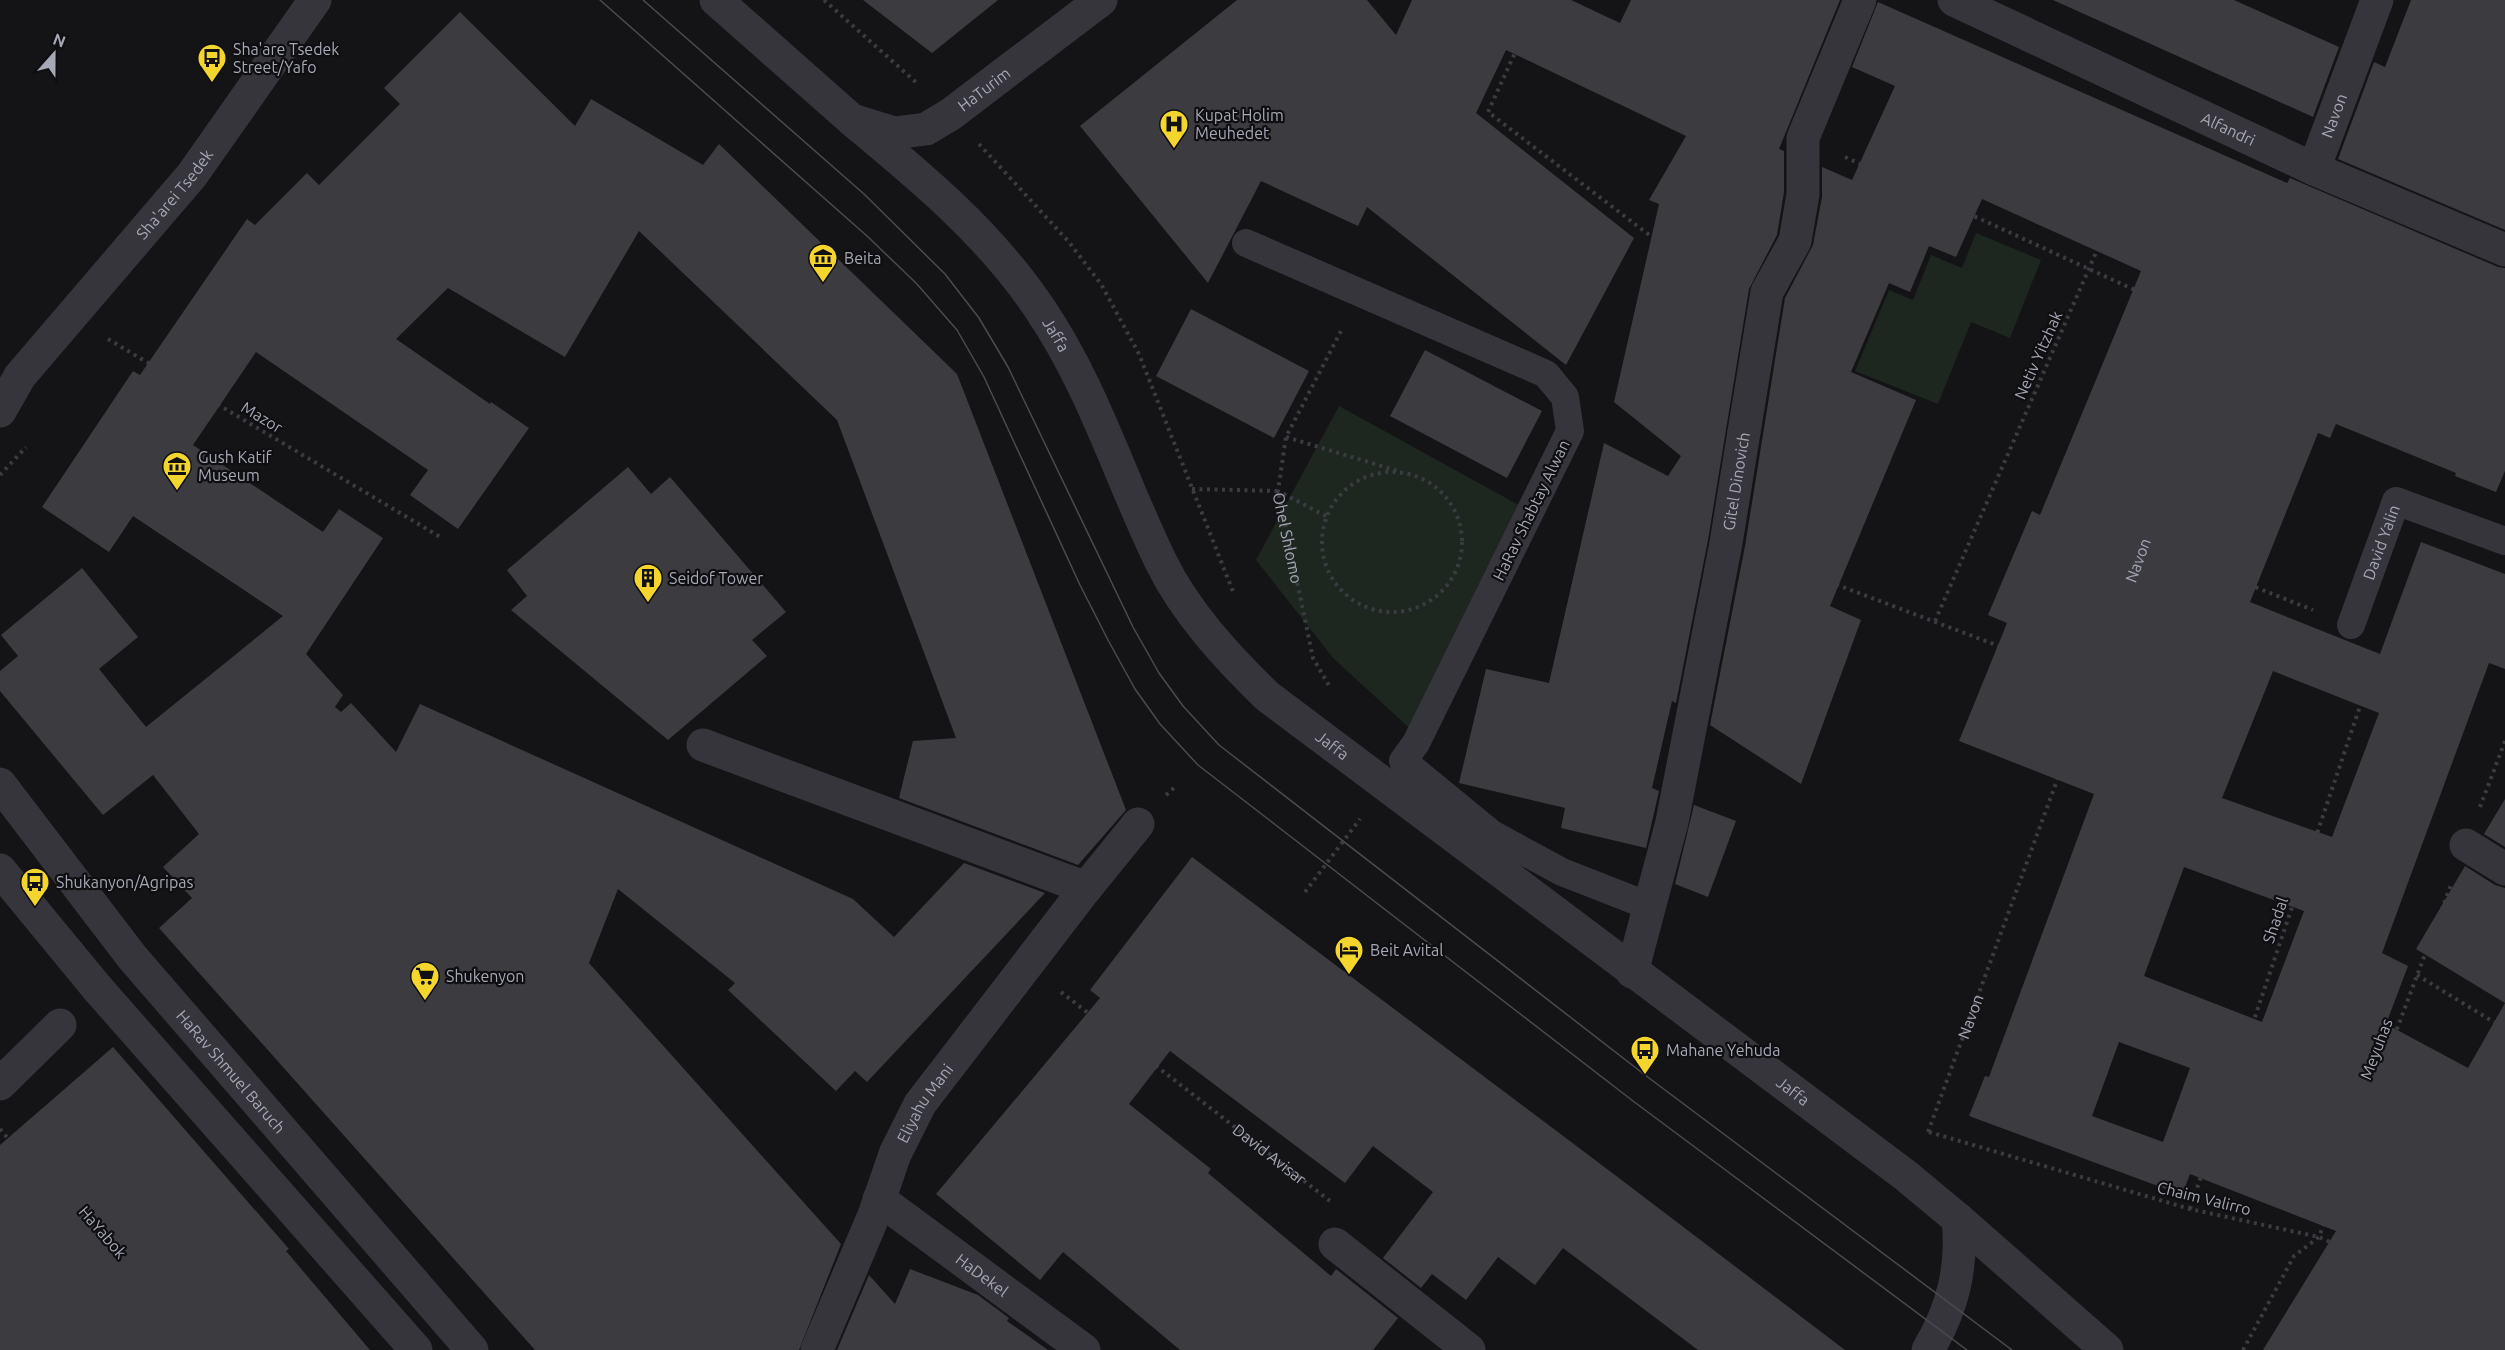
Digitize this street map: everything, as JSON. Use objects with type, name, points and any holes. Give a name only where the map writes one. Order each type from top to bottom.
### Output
[{"type":"street","name":"Sha'arei Tsedek","points":[[0,411],[10,385],[192,175],[315,0]]},
{"type":"street","name":"Jaffa","points":[[716,0],[852,120],[928,183],[991,245],[1040,309],[1093,403],[1162,564],[1194,614],[1228,659],[1267,696],[1905,1175],[2107,1350]]},
{"type":"street","name":"HaTurim","points":[[852,120],[894,133],[926,129],[951,114],[1101,0]]},
{"type":"street","name":"Gitel Dinovich","points":[[1632,972],[1672,822],[1726,543],[1767,292],[1795,241],[1803,194],[1803,138],[1860,0]]},
{"type":"street","name":"Alfandri","points":[[1954,0],[2314,169],[2505,250]]},
{"type":"street","name":"Navon","points":[[2314,169],[2377,0]]},
{"type":"street","points":[[703,745],[1086,888]]},
{"type":"street","name":"HaRav Shmuel Baruch","points":[[0,784],[132,957],[472,1350]]},
{"type":"street","name":"Eliyahu Mani","points":[[817,1350],[895,1154],[920,1104],[1138,824]]},
{"type":"street","points":[[2466,845],[2505,869]]},
{"type":"street","points":[[0,870],[98,989],[416,1350]]},
{"type":"street","points":[[0,1084],[60,1025]]},
{"type":"street","name":"HaDekel","points":[[879,1199],[1084,1350]]},
{"type":"street","points":[[1928,1350],[1950,1303],[1958,1275],[1961,1248],[1958,1219]]},
{"type":"street","points":[[1335,1244],[1469,1350]]},
{"type":"lane","name":"HaRav Shabtay Alwan","points":[[1246,243],[1546,374],[1565,397],[1570,431],[1416,743],[1403,761],[1492,834],[1562,872],[1649,906]]},
{"type":"lane","name":"David Yalin","points":[[2351,625],[2396,501],[2505,541]]},
{"type":"path","points":[[824,0],[951,114]]},
{"type":"path","points":[[1539,0],[1488,112],[1762,321]]},
{"type":"path","name":"Netiv Yitzhak","points":[[1935,621],[2163,99]]},
{"type":"path","name":"Ohel Shlomo","points":[[951,114],[1068,241],[1101,284],[1139,354],[1192,489],[1278,490],[1313,658],[1333,693]]},
{"type":"path","points":[[1803,138],[2233,334]]},
{"type":"path","name":"Navon","points":[[1928,1132],[2144,543],[2233,334],[2314,169]]},
{"type":"path","points":[[1326,516],[1278,490],[1286,437],[1361,294]]},
{"type":"path","name":"Mazor","points":[[71,316],[442,538]]},
{"type":"path","points":[[1286,437],[1408,474],[1430,483],[1448,501],[1459,522],[1462,546],[1456,570],[1443,590],[1421,606],[1397,612],[1373,610],[1351,599],[1337,585],[1325,564],[1321,540],[1326,516],[1340,494],[1360,479],[1383,472],[1408,474]]},
{"type":"path","points":[[0,475],[28,444]]},
{"type":"path","points":[[1726,543],[2094,682]]},
{"type":"path","points":[[2144,543],[2457,668]]},
{"type":"path","name":"Shadal","points":[[2190,1209],[2383,638]]},
{"type":"path","name":"Meyuhas","points":[[2319,1237],[2505,741]]},
{"type":"path","name":"David Avisar","points":[[1028,966],[1353,1219],[1335,1244]]},
{"type":"path","points":[[2417,975],[2505,1029]]},
{"type":"path","name":"HaYabok","points":[[0,1129],[189,1350]]},
{"type":"path","points":[[1905,1175],[1928,1132]]},
{"type":"path","name":"Chaim Valirro","points":[[1928,1132],[2190,1209],[2319,1237],[2411,1279],[2505,1339]]},
{"type":"path","points":[[2243,1350],[2294,1256],[2319,1237]]},
{"type":"path","points":[[1253,1350],[1335,1244]]},
{"type":"shaded area","points":[[1976,233],[2041,260],[2010,338],[1971,322],[1938,404],[1855,371],[1889,290],[1913,300],[1931,255],[1962,268]]},
{"type":"shaded area","points":[[1339,406],[1528,510],[1417,735],[1333,658],[1256,560]]},
{"type":"building","points":[[863,0],[998,0],[932,53]]},
{"type":"building","points":[[1237,0],[1367,0],[1396,35],[1412,0],[1571,0],[1620,23],[1631,0],[1840,0],[1779,149],[1784,151],[1784,192],[1777,235],[1749,289],[1708,540],[1676,703],[1672,701],[1652,788],[1659,791],[1646,848],[1561,828],[1565,808],[1459,783],[1486,669],[1549,683],[1604,443],[1668,476],[1681,456],[1614,402],[1659,204],[1649,200],[1686,136],[1506,50],[1476,113],[1634,238],[1566,365],[1367,207],[1358,226],[1261,181],[1208,283],[1080,126]]},
{"type":"building","points":[[2053,0],[2234,0],[2339,47],[2313,117]]},
{"type":"building","points":[[2411,0],[2505,0],[2505,230],[2338,159],[2374,62],[2385,67]]},
{"type":"building","points":[[1878,2],[2287,183],[2290,178],[2505,268],[2505,471],[2496,492],[2455,476],[2456,473],[2336,424],[2330,438],[2318,433],[2250,602],[2380,654],[2421,542],[2505,574],[2505,669],[2489,663],[2382,953],[2408,966],[2386,1024],[2468,1068],[2505,1003],[2505,1350],[2263,1350],[2336,1231],[2190,1174],[2182,1195],[1969,1116],[1985,1076],[1989,1077],[2094,794],[1959,741],[2007,623],[1988,615],[2032,511],[2040,515],[2141,271],[1982,199],[1956,257],[1929,246],[1910,292],[1889,283],[1851,372],[1916,400],[1830,606],[1861,620],[1801,784],[1710,725],[1745,546],[1785,298],[1813,245],[1822,197],[1822,167],[1852,180],[1895,86],[1852,67]],"holes":[[[2273,671],[2379,713],[2332,837],[2222,798]],[[2184,867],[2304,911],[2262,1022],[2144,976]],[[2119,1042],[2190,1068],[2163,1142],[2092,1116]]]},
{"type":"building","points":[[460,12],[575,126],[591,99],[703,165],[719,144],[957,374],[1126,810],[1078,865],[899,798],[913,741],[956,738],[837,420],[639,231],[565,357],[448,288],[396,339],[529,428],[458,529],[410,495],[428,470],[256,352],[193,445],[323,532],[339,509],[383,538],[306,654],[343,695],[335,707],[341,712],[351,703],[396,752],[420,704],[853,899],[894,937],[964,863],[1045,893],[867,1082],[855,1071],[836,1091],[728,990],[735,983],[618,889],[589,963],[841,1244],[799,1350],[535,1350],[159,928],[192,898],[163,867],[199,834],[153,775],[103,815],[0,691],[0,671],[18,656],[1,635],[82,568],[138,637],[99,669],[146,727],[283,616],[133,516],[109,552],[42,507],[133,371],[140,375],[247,219],[255,225],[307,173],[319,185],[400,104],[384,88]]},
{"type":"building","points":[[1191,309],[1309,371],[1274,438],[1156,376]]},
{"type":"building","points":[[1425,350],[1542,411],[1507,478],[1390,416]]},
{"type":"building","name":"Seidof Tower","points":[[628,467],[651,494],[670,477],[786,612],[752,640],[767,656],[668,740],[511,610],[527,596],[507,570]]},
{"type":"building","points":[[2505,799],[2505,847],[2484,834]]},
{"type":"building","points":[[1694,805],[1736,821],[1708,897],[1675,884]]},
{"type":"building","points":[[1192,857],[1845,1350],[1698,1350],[1563,1248],[1535,1285],[1498,1257],[1466,1300],[1432,1274],[1421,1288],[1383,1258],[1433,1192],[1373,1146],[1345,1183],[1170,1051],[1129,1104],[1211,1169],[1208,1173],[1331,1276],[1336,1269],[1398,1318],[1373,1350],[1180,1350],[1063,1252],[1040,1280],[936,1194],[1100,998],[1090,990]]},
{"type":"building","points":[[2465,866],[2495,885],[2505,888],[2505,1003],[2416,949]]},
{"type":"building","points":[[113,1047],[289,1249],[286,1251],[370,1350],[0,1350],[0,1145]]},
{"type":"building","points":[[910,1269],[978,1295],[1009,1318],[1007,1321],[1048,1350],[837,1350],[869,1275],[895,1304]]},
{"type":"tram line","points":[[600,0],[867,236],[916,283],[957,330],[984,377],[1080,585],[1135,689],[1160,724],[1198,765],[1633,1101],[1967,1350]]},
{"type":"tram line","points":[[643,0],[864,194],[945,274],[979,318],[1008,367],[1133,627],[1159,673],[1183,706],[1219,745],[1645,1075],[2012,1350]]},
{"type":"place","name":"Sha'are Tsedek Street/Yafo","points":[[212,84]]},
{"type":"place","name":"Kupat Holim Meuhedet","points":[[1174,150]]},
{"type":"place","name":"Beita","points":[[823,284]]},
{"type":"place","name":"Gush Katif Museum","points":[[177,492]]},
{"type":"place","name":"Seidof Tower","points":[[648,604]]},
{"type":"place","name":"Shukanyon/Agripas","points":[[35,908]]},
{"type":"place","name":"Beit Avital","points":[[1349,976]]},
{"type":"place","name":"Shukenyon","points":[[425,1002]]},
{"type":"place","name":"Mahane Yehuda","points":[[1645,1076]]}]
